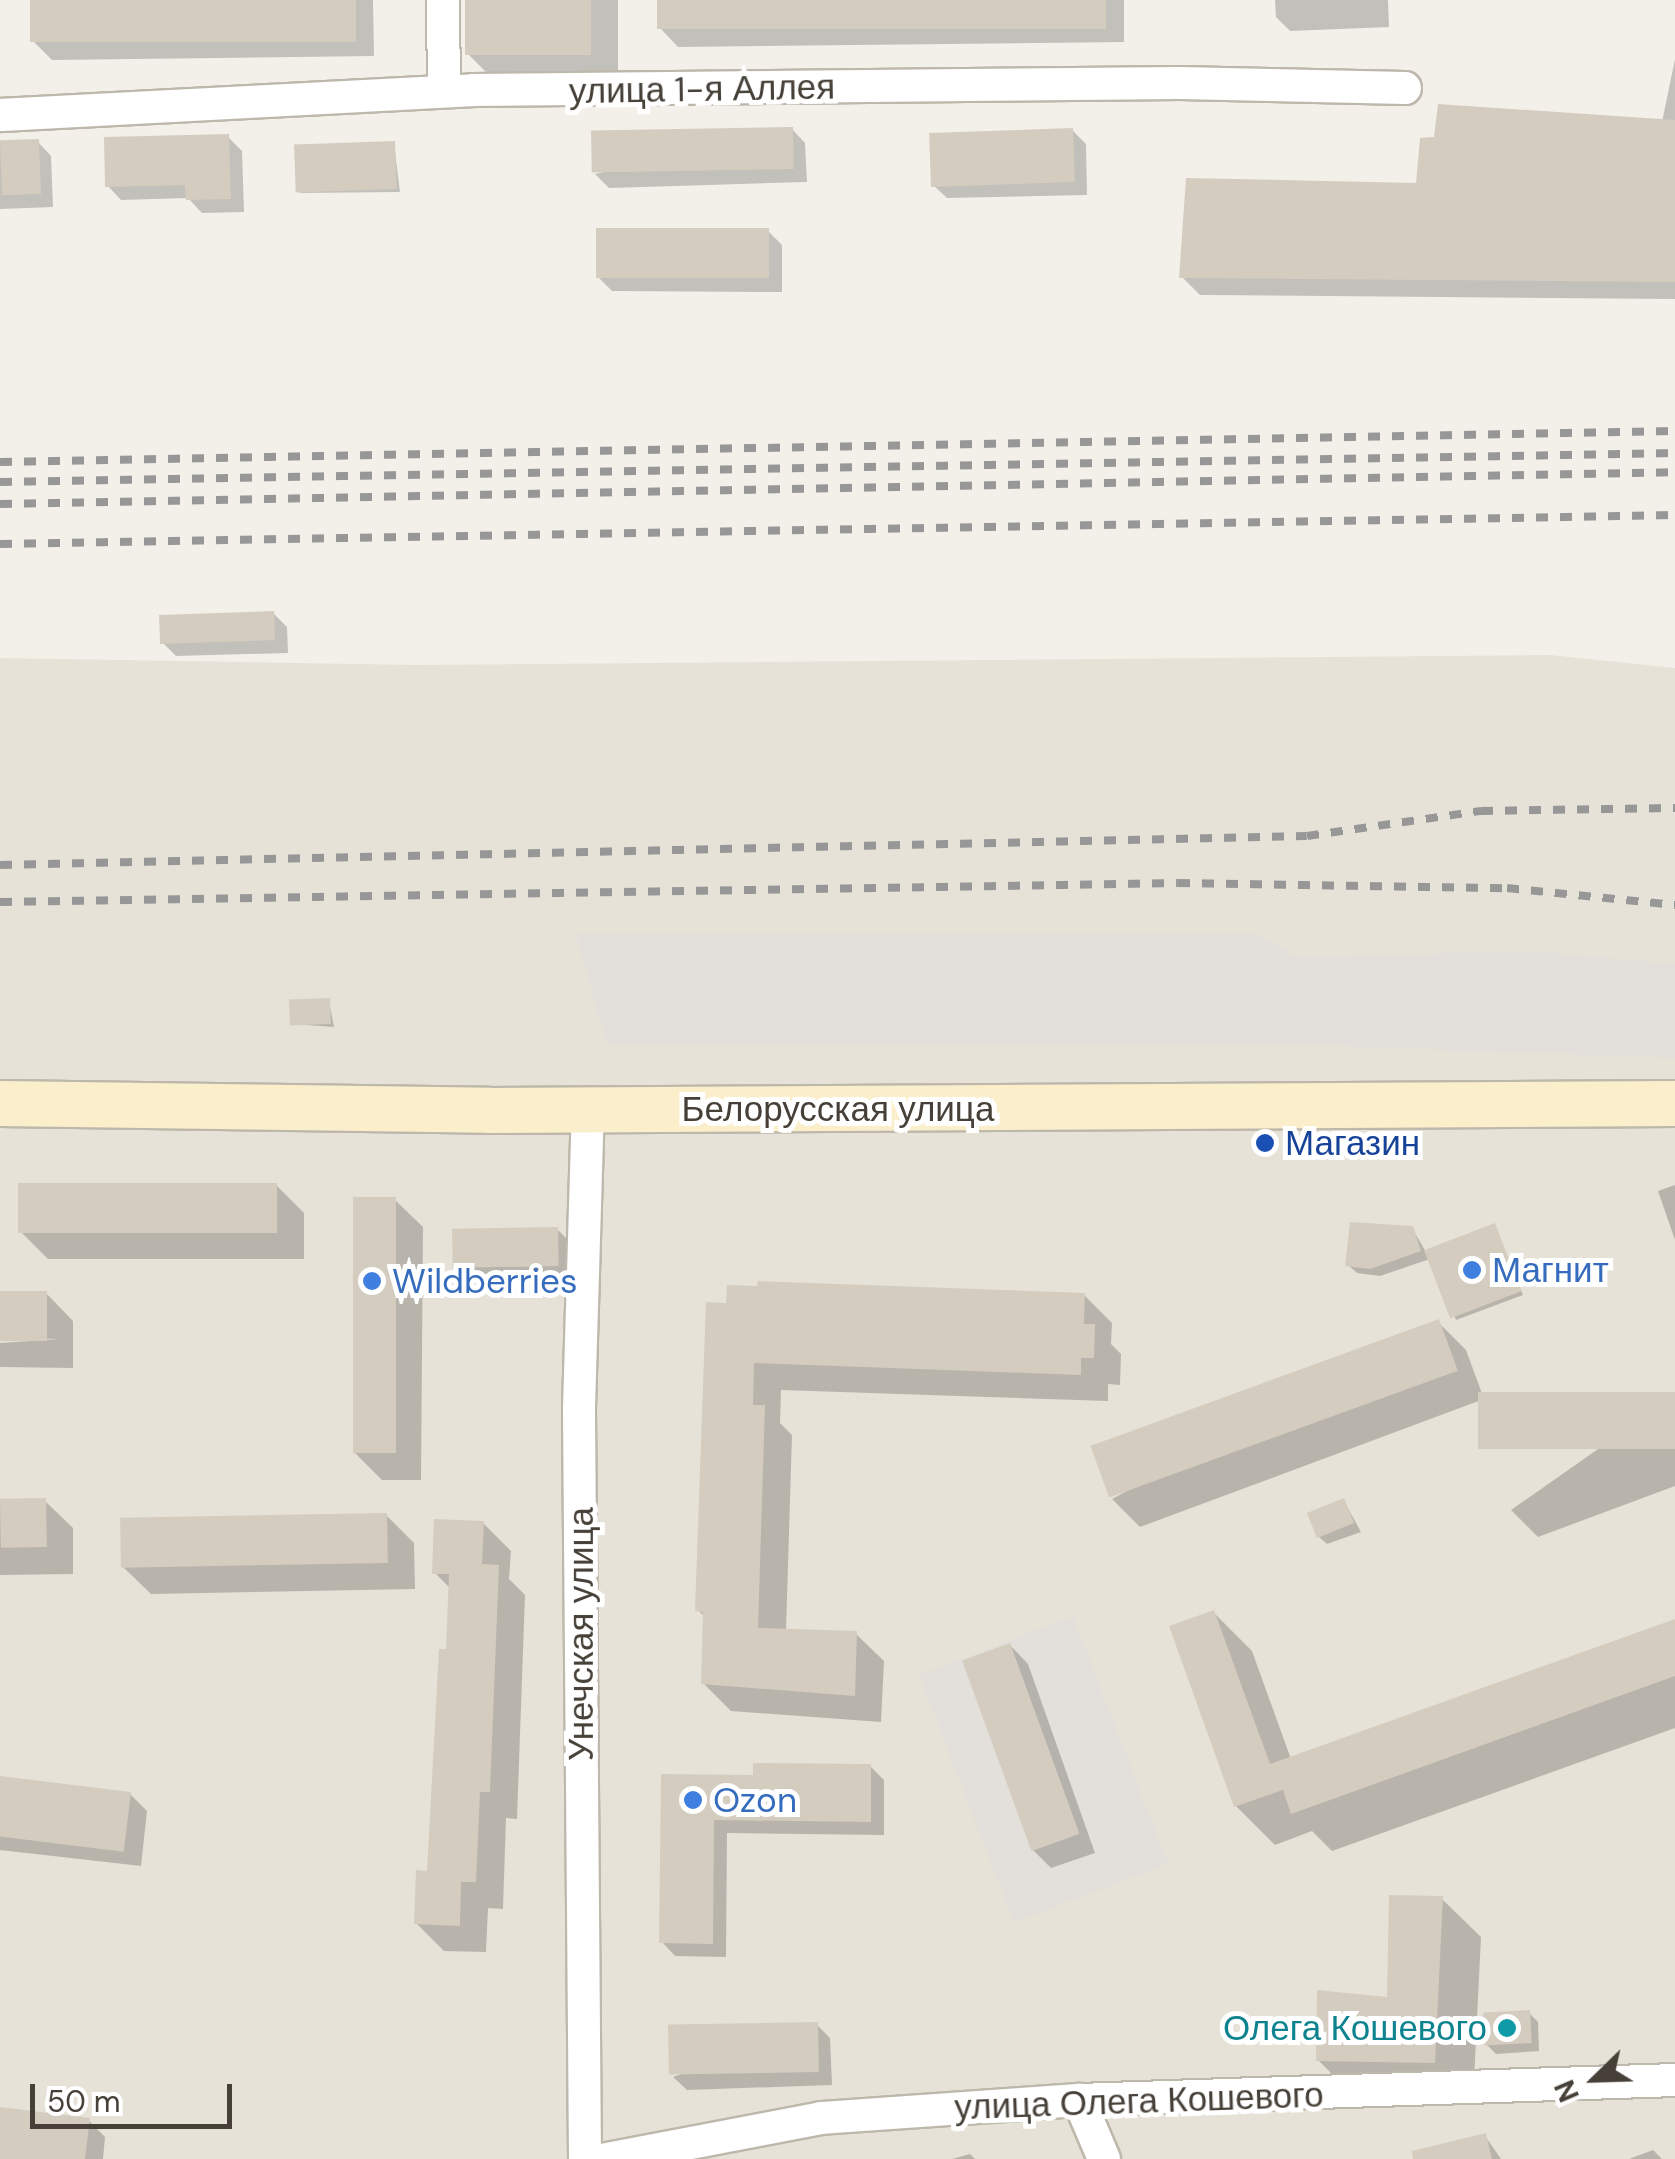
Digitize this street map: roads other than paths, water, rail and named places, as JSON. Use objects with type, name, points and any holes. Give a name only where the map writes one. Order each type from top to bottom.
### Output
[{"type":"main road","name":"Белорусская улица","points":[[0,1103],[588,1110],[1675,1103]]},
{"type":"street","points":[[443,0],[444,91]]},
{"type":"street","name":"улица 1-я Аллея","points":[[0,114],[444,91],[1180,83],[1405,88]]},
{"type":"street","name":"Унечская улица","points":[[585,2159],[579,1408],[588,1110]]},
{"type":"street","name":"улица Олега Кошевого","points":[[607,2159],[672,2153],[821,2118],[1079,2100],[1674,2083]]},
{"type":"street","points":[[1079,2100],[1104,2159]]},
{"type":"railway","points":[[0,462],[1675,431]]},
{"type":"railway","points":[[0,482],[1675,453]]},
{"type":"railway","points":[[0,504],[1675,472]]},
{"type":"railway","points":[[0,544],[1675,515]]},
{"type":"railway","points":[[0,865],[1307,836],[1481,811],[1675,808]]},
{"type":"railway","points":[[0,902],[1178,883],[1507,888],[1675,905]]},
{"type":"place","name":"Магазин","points":[[1265,1143]]},
{"type":"place","name":"Магнит","points":[[1472,1270]]},
{"type":"place","name":"Wildberries","points":[[372,1281]]},
{"type":"place","name":"Ozon","points":[[693,1800]]},
{"type":"place","name":"Олега Кошевого","points":[[1507,2028]]}]
